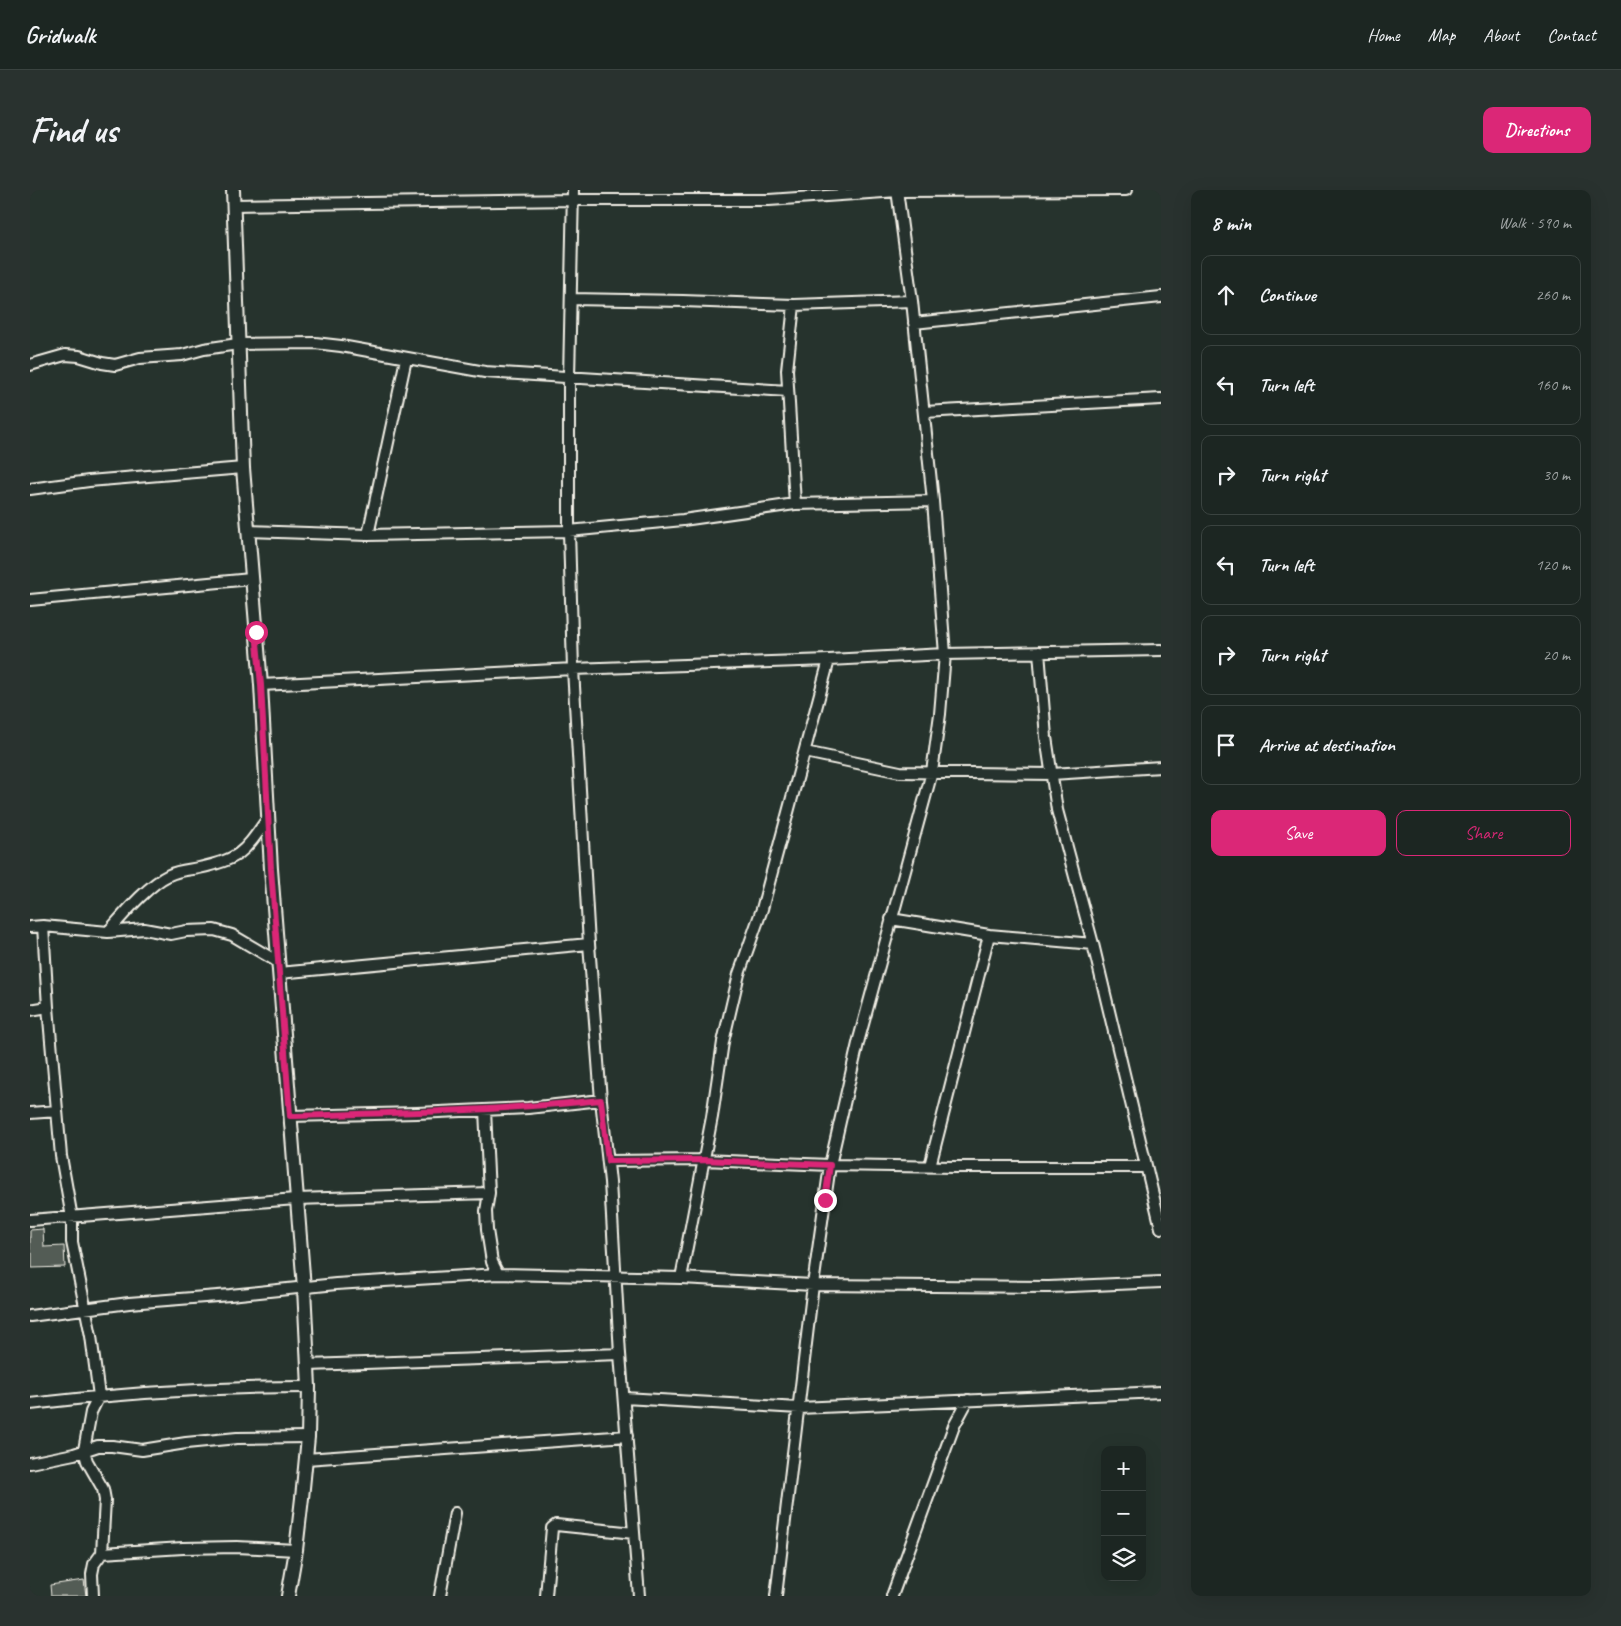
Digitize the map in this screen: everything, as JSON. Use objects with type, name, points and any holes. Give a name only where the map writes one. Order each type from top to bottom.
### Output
[{"type":"street","points":[[234,190],[243,468],[261,685],[268,818],[304,1288],[309,1387],[306,1459],[296,1550],[288,1596]]},
{"type":"street","points":[[234,205],[573,195],[769,200],[897,191],[1126,190]]},
{"type":"street","points":[[776,1596],[812,1285],[830,1165],[859,1039],[932,772],[940,714],[945,654],[933,501],[912,301],[897,191]]},
{"type":"street","points":[[573,195],[569,378],[569,531],[574,669],[589,944],[601,1100],[608,1161],[620,1354],[639,1596]]},
{"type":"street","points":[[914,323],[1161,297]]},
{"type":"street","points":[[571,299],[794,305],[912,301]]},
{"type":"street","points":[[794,305],[787,370],[796,504]]},
{"type":"street","points":[[30,365],[71,355],[102,364],[115,365],[140,358],[182,355],[204,349],[238,344],[273,343],[341,346],[484,372],[788,391]]},
{"type":"street","points":[[368,535],[406,359]]},
{"type":"street","points":[[924,412],[1161,399]]},
{"type":"street","points":[[30,489],[89,481],[243,468]]},
{"type":"street","points":[[248,531],[368,535],[569,531],[664,522],[796,504],[933,501]]},
{"type":"street","points":[[30,600],[251,579]]},
{"type":"street","points":[[261,685],[574,669],[945,654],[1161,650]]},
{"type":"street","points":[[1039,652],[1046,737],[1057,810],[1093,944],[1161,1228]]},
{"type":"street","points":[[681,1278],[723,1042],[739,974],[762,909],[829,660]]},
{"type":"street","points":[[805,752],[864,766],[900,772],[1052,774],[1161,767]]},
{"type":"street","points":[[108,932],[138,899],[166,876],[221,863],[239,854],[245,849],[268,818]]},
{"type":"street","points":[[891,919],[989,935],[1093,944]]},
{"type":"street","points":[[30,927],[43,926],[108,932],[144,929],[171,934],[186,930],[214,930],[232,935],[279,968],[589,944]]},
{"type":"street","points":[[43,926],[61,1156],[72,1218],[72,1242],[91,1336],[99,1396],[91,1412],[84,1450],[87,1461],[103,1489],[105,1500],[102,1553],[94,1564],[92,1574],[93,1596]]},
{"type":"street","points":[[930,1166],[989,935]]},
{"type":"street","points":[[30,1010],[48,1007]]},
{"type":"street","points":[[290,1116],[528,1108],[601,1100]]},
{"type":"street","points":[[485,1110],[489,1193],[486,1211],[487,1230],[492,1262],[498,1274]]},
{"type":"street","points":[[30,1113],[57,1111]]},
{"type":"street","points":[[608,1161],[703,1160],[830,1165],[1013,1168],[1146,1167]]},
{"type":"street","points":[[30,1220],[296,1199],[489,1193]]},
{"type":"street","points":[[30,1316],[129,1303],[336,1284],[498,1274],[681,1278],[812,1285],[1049,1287],[1161,1282]]},
{"type":"street","points":[[308,1365],[620,1354]]},
{"type":"street","points":[[30,1404],[99,1396],[209,1388],[309,1387]]},
{"type":"street","points":[[624,1398],[799,1408],[1161,1392]]},
{"type":"street","points":[[892,1596],[954,1426],[968,1400]]},
{"type":"street","points":[[306,1459],[627,1436]]},
{"type":"street","points":[[30,1463],[51,1460],[98,1446],[142,1450],[237,1438],[308,1437]]},
{"type":"street","points":[[440,1596],[455,1512]]},
{"type":"street","points":[[546,1596],[552,1528],[556,1526],[634,1533]]},
{"type":"street","points":[[102,1553],[237,1547],[296,1550]]},
{"type":"building","points":[[43,1229],[44,1247],[64,1246],[65,1267],[32,1268],[30,1230]]},
{"type":"building","points":[[84,1580],[86,1596],[51,1596],[50,1585]]},
{"type":"route","points":[[256,632],[261,685],[271,869],[290,1116],[528,1108],[601,1100],[608,1161],[703,1160],[830,1165],[825,1200]]}]
